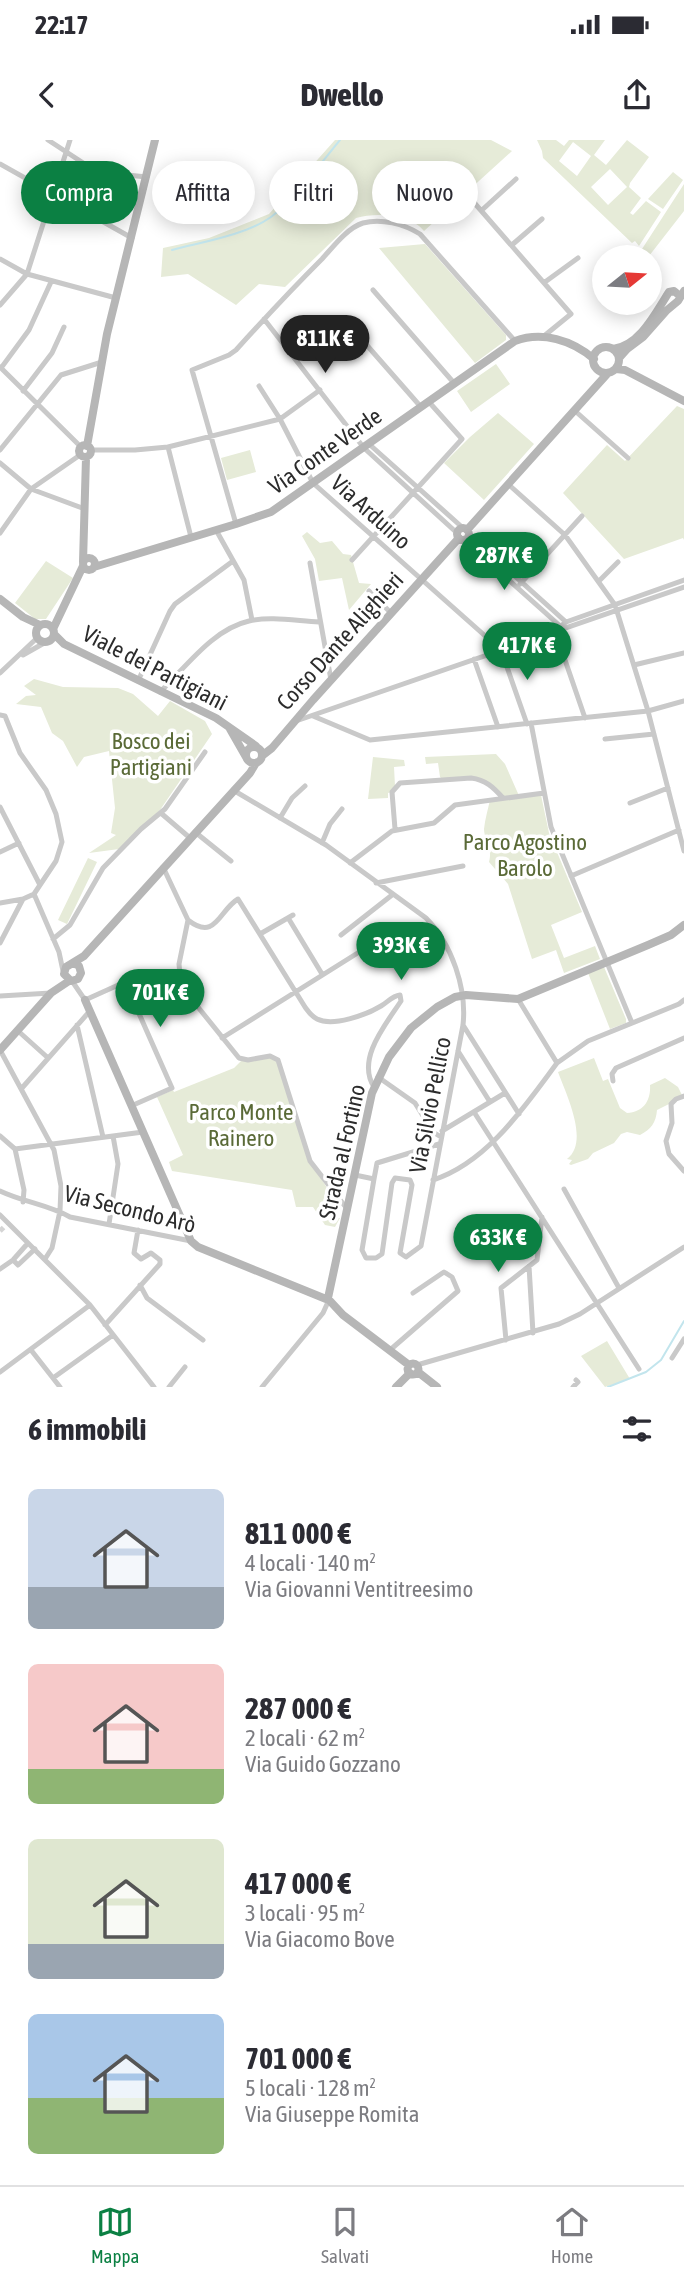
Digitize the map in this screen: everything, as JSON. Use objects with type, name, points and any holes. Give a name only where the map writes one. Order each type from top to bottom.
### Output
[{"type":"street","points":[[48,140],[97,172],[147,177]]},
{"type":"street","points":[[63,161],[70,140]]},
{"type":"street","points":[[17,659],[45,633],[59,615],[89,564],[83,545],[85,451],[116,298],[155,140]]},
{"type":"street","points":[[0,164],[21,176]]},
{"type":"street","points":[[482,210],[516,179]]},
{"type":"street","points":[[478,206],[571,313],[544,336]]},
{"type":"street","points":[[513,244],[542,219]]},
{"type":"street","points":[[236,524],[192,370],[229,355],[355,226],[372,222],[408,226],[429,243],[515,341]]},
{"type":"street","points":[[0,305],[27,274],[43,224]]},
{"type":"street","points":[[105,224],[132,239]]},
{"type":"street","points":[[545,282],[578,258]]},
{"type":"street","points":[[0,259],[27,274],[116,298]]},
{"type":"street","points":[[51,282],[29,330],[0,367],[85,451]]},
{"type":"street","points":[[373,289],[454,383]]},
{"type":"street","points":[[669,292],[682,293],[678,301],[614,367],[612,349],[629,343],[663,304],[669,292]]},
{"type":"street","points":[[343,318],[421,407]]},
{"type":"street","points":[[264,319],[366,446],[566,622]]},
{"type":"street","points":[[559,339],[561,323]]},
{"type":"street","points":[[23,391],[52,353],[64,327]]},
{"type":"street","name":"Via Conte Verde","points":[[89,564],[107,562],[271,512],[515,341],[525,337],[544,336],[559,339],[595,355],[604,347],[612,349]]},
{"type":"street","points":[[595,355],[595,366],[614,367],[682,400],[684,390]]},
{"type":"street","points":[[0,450],[61,375],[102,362]]},
{"type":"street","name":"Corso Dante Alighieri","points":[[260,750],[278,739],[614,367]]},
{"type":"street","points":[[259,386],[280,419],[313,483]]},
{"type":"street","points":[[0,533],[30,489],[85,451],[168,447],[280,419],[320,390]]},
{"type":"street","points":[[352,560],[462,439],[429,402]]},
{"type":"street","points":[[574,410],[628,458]]},
{"type":"street","points":[[168,447],[191,537]]},
{"type":"street","points":[[0,463],[30,489],[85,509]]},
{"type":"street","name":"Via Arduino","points":[[313,483],[501,650]]},
{"type":"street","points":[[508,484],[565,535],[616,608],[648,711],[684,851]]},
{"type":"street","points":[[520,584],[582,516]]},
{"type":"street","points":[[216,530],[244,580],[252,620]]},
{"type":"street","points":[[138,681],[170,611],[233,561]]},
{"type":"street","points":[[599,581],[618,562]]},
{"type":"street","points":[[310,563],[331,680]]},
{"type":"street","points":[[293,722],[501,650],[684,580]]},
{"type":"street","points":[[520,584],[557,628],[585,718]]},
{"type":"street","points":[[557,628],[566,622],[684,587]]},
{"type":"street","points":[[369,591],[391,613]]},
{"type":"street","name":"Viale dei Partigiani","points":[[0,599],[45,633],[160,692],[204,711],[260,750]]},
{"type":"street","points":[[160,692],[231,626],[252,620],[319,622]]},
{"type":"street","points":[[0,673],[45,633]]},
{"type":"street","points":[[501,650],[529,724],[551,827],[632,1023]]},
{"type":"street","points":[[634,665],[684,653]]},
{"type":"street","points":[[474,659],[498,727]]},
{"type":"street","points":[[313,716],[370,740],[648,711],[684,701]]},
{"type":"street","points":[[0,715],[5,716],[20,753],[46,790],[62,842],[61,852],[34,894],[0,903]]},
{"type":"street","name":"Viale dei Partigiani","points":[[229,726],[250,760]]},
{"type":"street","points":[[605,739],[654,734]]},
{"type":"street","points":[[250,760],[248,749],[260,750]]},
{"type":"street","points":[[45,1259],[52,1248],[60,1211],[61,1186],[52,1145],[0,1050],[52,992],[71,964],[84,956],[233,790],[242,779],[250,760],[260,750]]},
{"type":"street","points":[[53,939],[70,925],[103,868],[141,830],[162,814],[205,752]]},
{"type":"street","points":[[395,829],[392,792],[400,783],[481,779],[503,799]]},
{"type":"street","points":[[279,818],[292,798],[305,786]]},
{"type":"street","points":[[630,803],[668,788]]},
{"type":"street","name":"Via Silvio Pellico","points":[[233,790],[322,843],[426,918],[439,931],[451,955],[462,996],[463,1025],[421,1246],[407,1256],[400,1253],[412,1185],[410,1180],[395,1178],[382,1254],[376,1258],[366,1258],[362,1250],[374,1179],[355,1175]]},
{"type":"street","points":[[350,863],[395,829],[434,823],[455,805],[544,793]]},
{"type":"street","points":[[322,843],[330,824],[342,809]]},
{"type":"street","points":[[1,811],[40,884]]},
{"type":"street","points":[[162,814],[231,861]]},
{"type":"street","points":[[571,876],[679,831]]},
{"type":"street","points":[[0,852],[19,843]]},
{"type":"street","points":[[376,883],[463,866]]},
{"type":"street","points":[[163,867],[188,920],[199,927],[208,928],[214,924],[238,899],[311,1014],[324,1020],[339,1020],[379,1007],[396,995],[400,996],[401,1001],[373,1046],[369,1072],[374,1087]]},
{"type":"street","points":[[34,894],[64,962],[79,966],[83,997]]},
{"type":"street","points":[[341,935],[392,895]]},
{"type":"street","points":[[1,940],[23,899]]},
{"type":"street","points":[[260,934],[292,918],[322,974]]},
{"type":"street","points":[[188,920],[179,964],[180,984],[185,994],[234,1053],[243,1059],[275,1057],[285,1078],[310,1161],[348,1210]]},
{"type":"street","name":"Strada al Fortino","points":[[328,1300],[374,1087],[393,1049],[411,1028],[437,1006],[462,996],[518,999],[671,934],[684,925]]},
{"type":"street","points":[[222,1038],[372,944]]},
{"type":"street","points":[[59,952],[64,972],[83,997],[191,1241]]},
{"type":"street","points":[[0,996],[52,992],[78,979],[84,956]]},
{"type":"street","points":[[83,997],[125,982],[172,1088],[131,1106]]},
{"type":"street","points":[[518,999],[557,1063]]},
{"type":"street","points":[[433,1180],[477,1155],[494,1140],[519,1114],[557,1063],[588,1041],[684,1000]]},
{"type":"street","points":[[22,1088],[89,1012]]},
{"type":"street","points":[[77,1025],[103,1137]]},
{"type":"street","points":[[463,1025],[519,1114]]},
{"type":"street","points":[[17,1030],[47,1057]]},
{"type":"street","points":[[613,1081],[612,1073],[616,1068],[684,1038]]},
{"type":"street","points":[[458,1051],[490,1102]]},
{"type":"street","points":[[378,1077],[415,1102],[433,1132],[442,1134],[505,1093]]},
{"type":"street","points":[[684,1096],[671,1104],[672,1123],[666,1141],[669,1154],[682,1163],[684,1171]]},
{"type":"street","points":[[474,1112],[639,1369]]},
{"type":"street","points":[[15,1149],[142,1132]]},
{"type":"street","points":[[0,1136],[15,1149],[24,1190],[23,1202]]},
{"type":"street","points":[[109,1224],[118,1164],[113,1136]]},
{"type":"street","points":[[374,1179],[377,1163],[439,1144]]},
{"type":"street","points":[[564,1189],[619,1288]]},
{"type":"street","name":"Via Secondo Arò","points":[[0,1191],[23,1202],[60,1211],[70,1217],[191,1241],[198,1247],[328,1300]]},
{"type":"street","points":[[0,1215],[6,1224],[35,1249],[90,1305],[154,1387]]},
{"type":"street","points":[[506,1340],[501,1288],[537,1260],[542,1217]]},
{"type":"street","points":[[105,1325],[160,1264],[160,1260],[151,1253],[141,1259],[134,1252],[138,1230]]},
{"type":"street","points":[[0,1269],[28,1243]]},
{"type":"street","points":[[396,1387],[413,1369],[533,1333],[570,1319],[684,1247]]},
{"type":"street","points":[[13,1259],[18,1265],[35,1249]]},
{"type":"street","points":[[529,1266],[533,1333]]},
{"type":"street","points":[[390,1350],[458,1291],[452,1278],[444,1272],[414,1293]]},
{"type":"street","points":[[140,1285],[147,1298],[203,1340]]},
{"type":"street","points":[[262,1387],[323,1313],[328,1300],[343,1315],[437,1387]]},
{"type":"street","points":[[0,1372],[90,1305]]},
{"type":"street","points":[[53,1378],[113,1335]]},
{"type":"street","points":[[671,1357],[684,1339]]},
{"type":"street","points":[[31,1350],[60,1387]]},
{"type":"street","points":[[169,1387],[185,1367]]},
{"type":"street","points":[[573,1387],[578,1382],[576,1380]]},
{"type":"green space","points":[[335,140],[491,140],[512,151],[478,182],[478,161],[372,161],[372,215],[358,218],[358,161],[316,161]]},
{"type":"green space","points":[[537,140],[556,140],[564,146],[569,140],[605,140],[594,155],[606,165],[627,140],[649,157],[630,183],[629,187],[641,198],[630,213],[633,215],[646,201],[661,212],[640,245],[635,241],[632,243],[543,158]],"holes":[[[573,142],[591,156],[577,176],[559,161]],[[610,169],[627,187],[608,205],[591,187]]]},
{"type":"green space","points":[[673,172],[683,180],[663,209],[648,199]]},
{"type":"green space","points":[[684,184],[684,211],[658,245],[645,245]]},
{"type":"green space","points":[[269,214],[269,224],[350,224],[285,287],[259,284],[236,305],[188,274],[161,277],[163,248],[209,238],[244,224],[255,224],[255,220]]},
{"type":"green space","points":[[416,224],[432,224],[424,231]]},
{"type":"green space","points":[[425,244],[506,335],[506,340],[475,363],[379,248]]},
{"type":"green space","points":[[496,364],[510,384],[471,412],[457,391]]},
{"type":"green space","points":[[677,406],[684,409],[684,540],[683,538],[624,559],[563,493],[607,445],[625,461]]},
{"type":"green space","points":[[498,413],[534,444],[484,500],[444,463]]},
{"type":"green space","points":[[250,450],[256,472],[227,480],[221,458]]},
{"type":"green space","points":[[307,532],[320,543],[332,541],[343,554],[351,555],[359,583],[371,584],[349,610],[342,578],[319,581],[315,559],[302,536]]},
{"type":"green space","points":[[46,561],[73,578],[46,619],[35,619],[15,603]]},
{"type":"green space","name":"Bosco dei Partigiani","points":[[34,679],[63,687],[118,688],[133,694],[158,716],[170,701],[205,721],[212,734],[160,810],[119,849],[89,853],[116,835],[111,833],[115,808],[109,751],[84,757],[77,767],[63,741],[52,733],[41,707],[16,704],[26,696],[36,695],[24,686]]},
{"type":"green space","name":"Parco Agostino Barolo","points":[[496,754],[505,764],[520,798],[541,795],[549,833],[582,912],[551,925],[564,958],[595,946],[600,959],[564,973],[556,950],[532,959],[508,884],[489,862],[490,852],[484,833],[486,818],[490,800],[502,799],[481,779],[444,781],[440,777],[438,763],[426,764],[425,757]]},
{"type":"green space","points":[[373,757],[404,760],[405,766],[394,767],[395,786],[392,792],[388,793],[388,798],[368,799]]},
{"type":"green space","points":[[88,858],[97,862],[67,924],[58,920]]},
{"type":"green space","points":[[604,967],[626,1019],[626,1023],[610,1029],[588,973]]},
{"type":"green space","name":"Parco Monte Rainero","points":[[275,1057],[310,1161],[339,1207],[334,1217],[340,1218],[335,1227],[325,1225],[313,1207],[296,1207],[292,1190],[172,1171],[169,1162],[183,1155],[157,1097],[234,1068],[243,1059]]},
{"type":"green space","points":[[594,1058],[603,1081],[608,1079],[620,1108],[627,1113],[642,1108],[648,1100],[650,1085],[665,1078],[678,1087],[683,1097],[657,1110],[654,1122],[644,1133],[621,1134],[614,1143],[593,1153],[588,1159],[571,1165],[569,1164],[572,1160],[567,1159],[574,1151],[576,1130],[558,1072]]},
{"type":"green space","points":[[607,1341],[630,1379],[605,1387],[581,1356]]},
{"type":"waterway","points":[[172,250],[237,233],[271,217],[299,191],[340,140]]},
{"type":"waterway","points":[[608,1387],[646,1372],[661,1360],[684,1321]]},
{"type":"tunnel","points":[[0,1231],[5,1226]]}]
